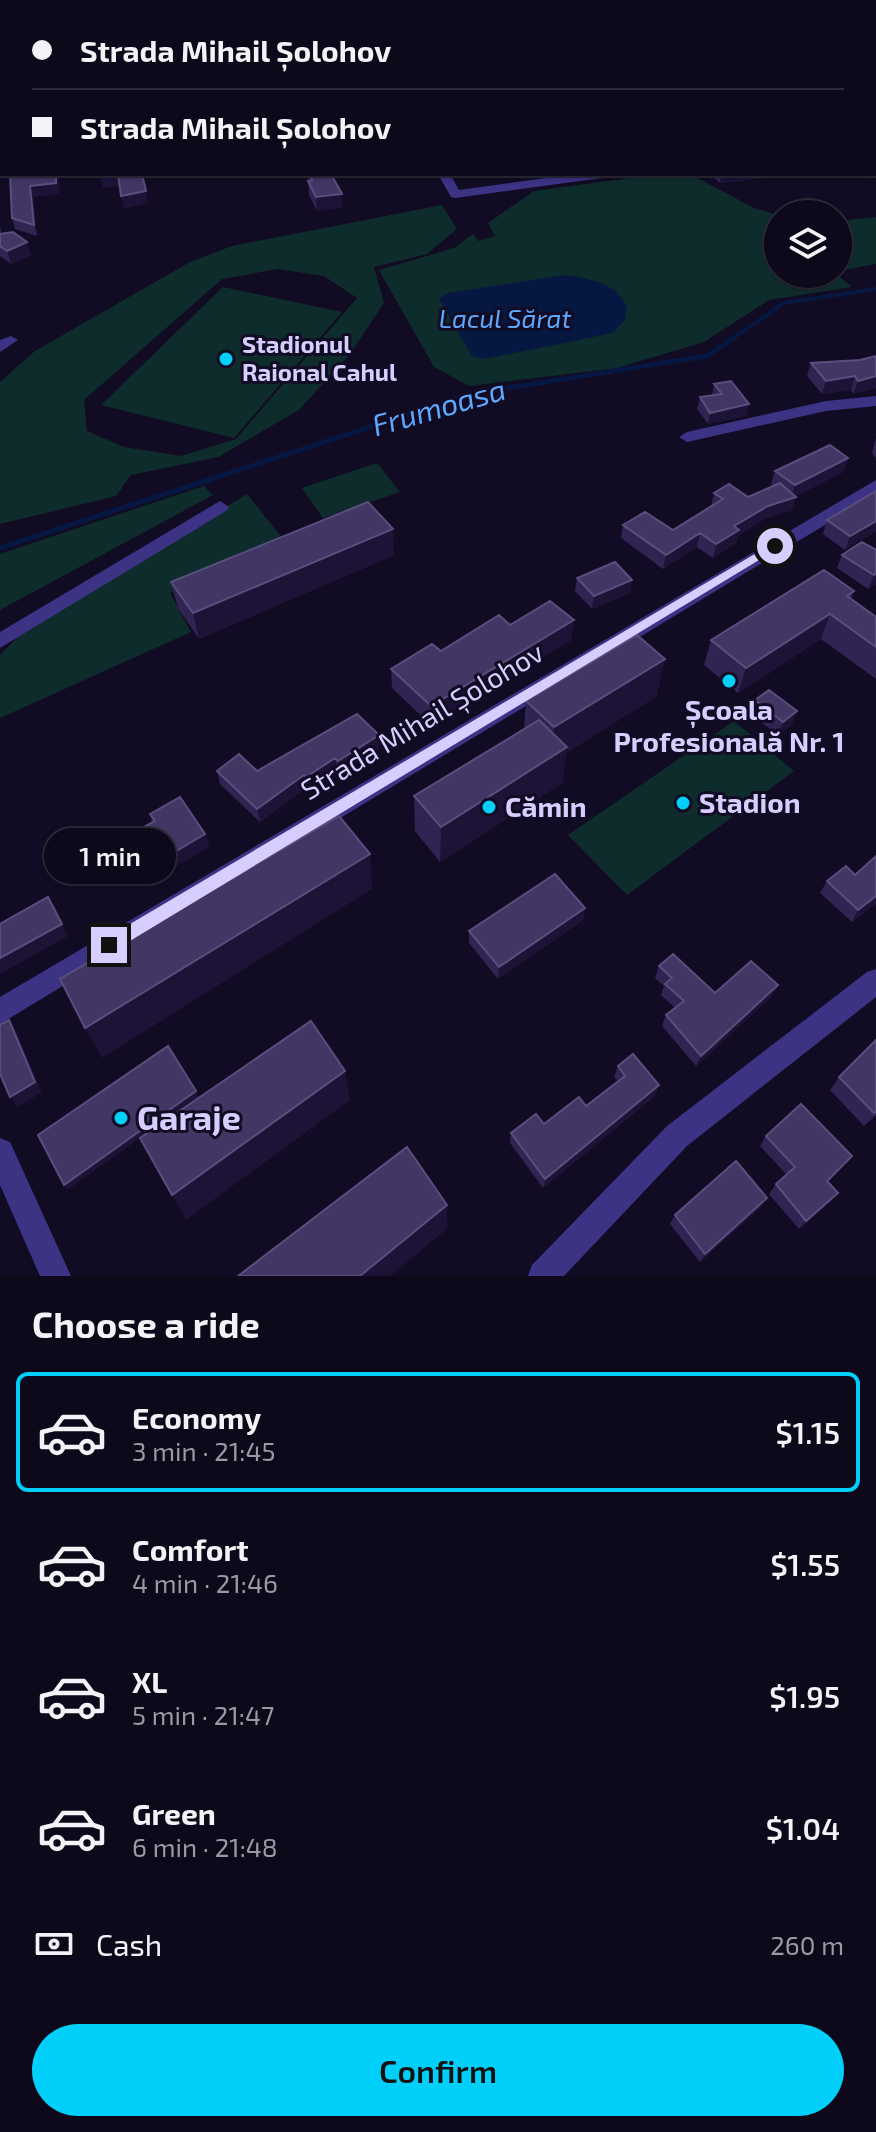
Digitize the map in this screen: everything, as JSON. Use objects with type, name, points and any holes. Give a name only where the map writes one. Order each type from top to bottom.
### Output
[{"type":"street","points":[[445,176],[455,194],[587,176]]},
{"type":"street","points":[[687,437],[826,406],[876,401]]},
{"type":"street","name":"Strada Mihail Șolohov","points":[[0,1011],[876,486]]},
{"type":"street","points":[[0,641],[220,507]]},
{"type":"street","points":[[543,1276],[677,1136],[876,981]]},
{"type":"street","points":[[0,1152],[56,1276]]},
{"type":"green space","points":[[645,176],[694,176],[764,211],[764,288],[846,288],[769,300],[704,342],[617,368],[469,386],[434,367],[379,270],[454,248],[473,234],[478,241],[495,236],[488,223],[534,191]]},
{"type":"green space","points":[[442,205],[457,229],[427,254],[374,267],[384,303],[350,354],[299,410],[218,457],[131,475],[116,496],[0,524],[0,382],[35,351],[190,262],[232,246]],"holes":[[[278,269],[324,276],[357,298],[236,439],[181,456],[124,447],[87,431],[84,400],[222,279]]]},
{"type":"green space","points":[[876,217],[876,264],[852,268],[852,220]]},
{"type":"green space","name":"Stadionul Raional Cahul","points":[[223,287],[342,312],[234,438],[101,405]]},
{"type":"green space","points":[[377,463],[400,492],[323,518],[302,488]]},
{"type":"green space","points":[[204,486],[213,495],[0,610],[0,554]]},
{"type":"green space","points":[[247,494],[288,545],[170,593],[191,632],[0,718],[0,655],[18,637]]},
{"type":"green space","name":"Stadion","points":[[734,721],[794,771],[627,895],[568,835]]},
{"type":"water","name":"Lacul Sărat","points":[[565,275],[601,283],[623,300],[627,308],[625,320],[613,333],[484,359],[472,356],[439,299],[447,293]]},
{"type":"building","points":[[10,176],[56,176],[56,183],[30,186],[34,225],[12,218]]},
{"type":"building","points":[[118,176],[142,176],[146,191],[121,196]]},
{"type":"building","points":[[311,176],[332,176],[342,194],[316,197],[308,181],[312,181]]},
{"type":"building","points":[[13,232],[27,242],[7,251],[0,246],[0,234]]},
{"type":"building","points":[[876,356],[876,376],[858,381],[855,376],[826,381],[811,363],[860,360]]},
{"type":"building","points":[[731,381],[749,404],[710,413],[700,397],[722,394],[714,384]]},
{"type":"building","points":[[830,445],[848,458],[795,485],[775,471]]},
{"type":"building","points":[[780,483],[796,497],[768,506],[734,526],[739,530],[716,544],[700,533],[666,555],[623,525],[645,512],[673,530],[723,499],[714,493],[729,484],[748,497]]},
{"type":"building","points":[[876,491],[876,521],[850,536],[827,520]]},
{"type":"building","points":[[368,502],[393,529],[193,613],[171,582]]},
{"type":"building","points":[[862,542],[876,550],[874,575],[842,555]]},
{"type":"building","points":[[615,562],[632,580],[594,596],[577,578]]},
{"type":"building","points":[[824,570],[854,591],[847,596],[876,617],[876,647],[830,614],[746,668],[711,640]]},
{"type":"building","points":[[550,601],[574,620],[431,706],[391,669],[432,644],[441,651],[499,615],[510,625]]},
{"type":"building","points":[[637,635],[665,659],[554,727],[526,701]]},
{"type":"building","points":[[769,690],[797,711],[783,722],[755,700]]},
{"type":"building","points":[[357,714],[379,735],[338,761],[335,758],[306,777],[304,775],[257,809],[217,771],[239,754],[257,771]]},
{"type":"building","points":[[539,720],[567,747],[441,827],[414,796]]},
{"type":"building","points":[[180,797],[205,834],[163,859],[142,828],[155,821],[150,814]]},
{"type":"building","points":[[339,816],[370,854],[85,1028],[60,979]]},
{"type":"building","points":[[876,856],[876,896],[858,910],[827,881],[846,866],[855,875]]},
{"type":"building","points":[[555,874],[585,908],[499,967],[469,931]]},
{"type":"building","points":[[48,897],[62,924],[0,958],[0,924]]},
{"type":"building","points":[[673,954],[715,993],[751,961],[778,985],[701,1056],[666,1015],[684,1001],[665,984],[672,978],[659,966]]},
{"type":"building","points":[[9,1020],[35,1082],[10,1097],[0,1074],[0,1025]]},
{"type":"building","points":[[311,1021],[345,1071],[172,1195],[140,1138]]},
{"type":"building","points":[[876,1040],[876,1112],[874,1113],[839,1077]]},
{"type":"building","name":"Garaje","points":[[168,1046],[196,1091],[64,1185],[38,1135]]},
{"type":"building","points":[[633,1054],[659,1085],[545,1179],[511,1133],[536,1114],[544,1124],[579,1097],[586,1106],[625,1076],[618,1066]]},
{"type":"building","points":[[801,1104],[852,1156],[827,1181],[838,1193],[806,1221],[776,1184],[795,1167],[766,1136]]},
{"type":"building","points":[[407,1147],[447,1205],[360,1276],[238,1276]]},
{"type":"building","points":[[736,1161],[767,1198],[705,1254],[675,1215]]},
{"type":"waterway","name":"Frumoasa","points":[[732,339],[784,303],[876,289]]},
{"type":"waterway","name":"Frumoasa","points":[[0,548],[471,394],[707,356],[735,337]]},
{"type":"place","name":"Stadionul Raional Cahul","points":[[226,359]]},
{"type":"place","name":"Școala Profesională Nr. 1","points":[[729,681]]},
{"type":"place","name":"Stadion","points":[[683,803]]},
{"type":"place","name":"Cămin","points":[[489,807]]},
{"type":"place","name":"Garaje","points":[[121,1118]]},
{"type":"route","points":[[109,945],[775,546]]}]
